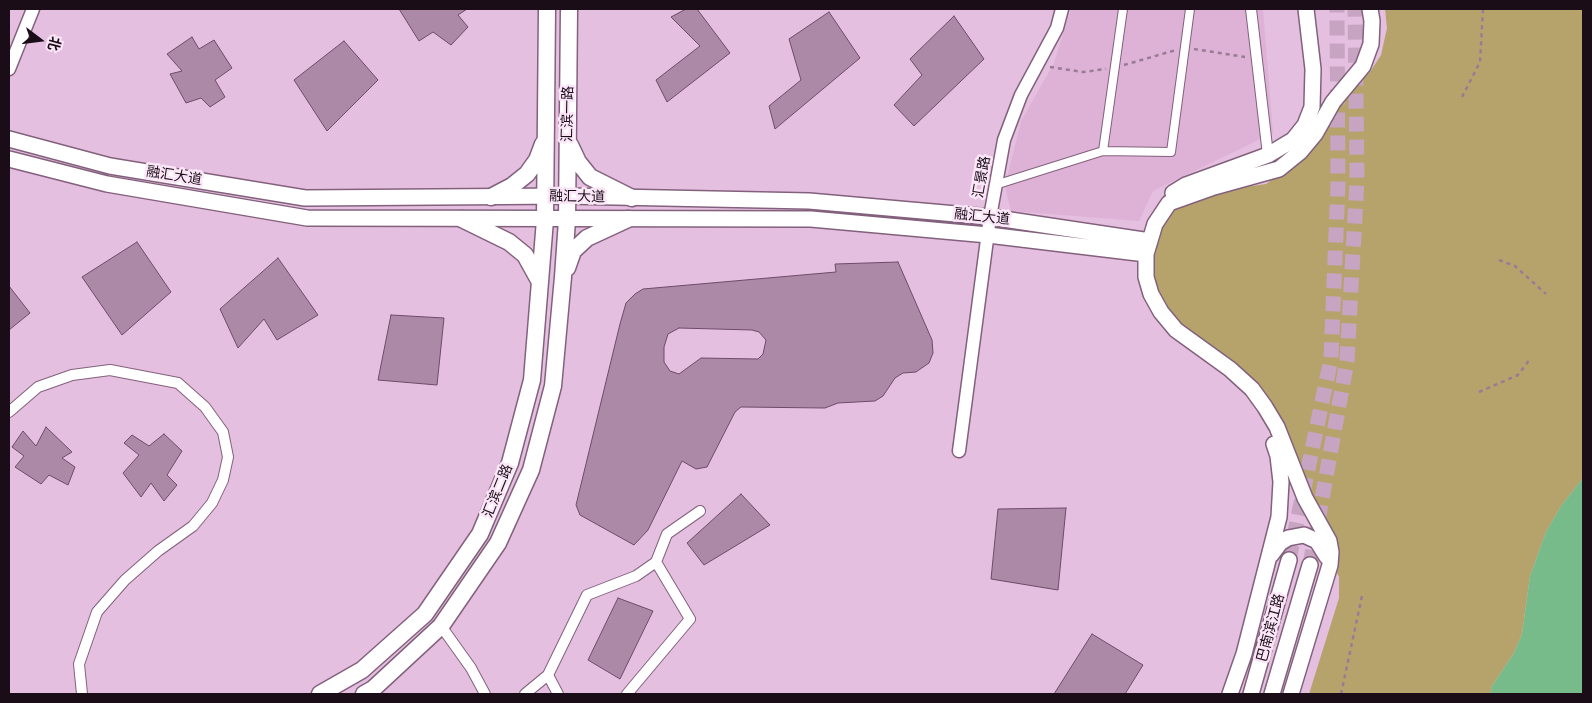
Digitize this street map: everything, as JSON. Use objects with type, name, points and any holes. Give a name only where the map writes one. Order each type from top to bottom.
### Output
[{"type":"main road","name":"汇滨一路","points":[[545,220],[547,9]]},
{"type":"main road","name":"汇滨一路","points":[[567,220],[569,9]]},
{"type":"main road","points":[[1230,694],[1244,654],[1271,555],[1279,517],[1281,482],[1278,456],[1269,431],[1245,394],[1224,373],[1170,333],[1156,318],[1145,297],[1140,278],[1145,247],[1162,200],[1186,185],[1268,155],[1293,140],[1305,125],[1312,108],[1313,69],[1306,9]]},
{"type":"main road","points":[[1291,694],[1330,565],[1331,552],[1329,541],[1306,498],[1276,427],[1252,389],[1230,369],[1176,330],[1161,312],[1151,294],[1146,277],[1145,247],[1155,224],[1169,203],[1196,193],[1279,169],[1300,152],[1315,134],[1333,102],[1362,66],[1370,44],[1372,21],[1370,9]]},
{"type":"main road","points":[[491,196],[512,186],[527,174],[537,160],[546,138]]},
{"type":"main road","name":"融汇大道","points":[[9,139],[110,166],[305,198],[567,196],[809,201],[990,217],[1145,247]]},
{"type":"main road","points":[[568,140],[578,162],[590,177],[632,198]]},
{"type":"main road","name":"融汇大道","points":[[9,159],[107,184],[307,218],[545,220],[811,219],[1145,247]]},
{"type":"main road","points":[[462,219],[509,242],[525,255],[540,282]]},
{"type":"main road","points":[[563,277],[573,251],[587,238],[628,219]]},
{"type":"main road","name":"汇滨二路","points":[[320,694],[362,670],[425,614],[480,534],[510,463],[532,380],[545,220]]},
{"type":"main road","name":"汇滨二路","points":[[364,694],[373,689],[440,626],[498,543],[531,470],[553,386],[567,220]]},
{"type":"main road","points":[[1271,555],[1280,543],[1288,538],[1304,535],[1311,537],[1321,545],[1330,565]]},
{"type":"main road","name":"巴南滨江路","points":[[1251,694],[1289,560]]},
{"type":"main road","name":"巴南滨江路","points":[[1272,694],[1310,565]]},
{"type":"street","points":[[9,69],[33,9]]},
{"type":"street","name":"汇景路","points":[[959,451],[990,217],[1004,140],[1021,95],[1057,28],[1062,9]]},
{"type":"street","points":[[1103,151],[1123,9]]},
{"type":"street","points":[[995,185],[1103,151],[1171,152],[1190,9]]},
{"type":"street","points":[[1251,9],[1268,155]]},
{"type":"street","points":[[9,412],[38,387],[72,376],[110,370],[178,382],[205,407],[223,432],[228,457],[223,480],[212,503],[193,526],[158,551],[125,580],[97,612],[79,664],[82,694]]},
{"type":"street","points":[[525,694],[548,675],[587,595],[636,576],[656,562],[667,534],[700,511]]},
{"type":"street","points":[[627,694],[690,619],[656,562]]},
{"type":"street","points":[[440,626],[470,668],[485,694]]},
{"type":"street","points":[[548,675],[558,694]]},
{"type":"path","points":[[1462,97],[1480,62],[1483,9]]},
{"type":"path","points":[[1036,65],[1083,72],[1114,68],[1185,48],[1256,59]]},
{"type":"path","points":[[1499,260],[1514,266],[1546,294]]},
{"type":"path","points":[[1479,392],[1518,375],[1530,359]]},
{"type":"path","points":[[1341,694],[1362,596]]},
{"type":"shaded area","points":[[1071,9],[1263,9],[1273,133],[1153,191],[1139,221],[1011,211],[1005,186],[1021,121],[1054,63]]},
{"type":"shaded area","points":[[1385,9],[1583,9],[1583,478],[1561,506],[1546,532],[1530,576],[1522,634],[1514,653],[1492,686],[1490,694],[1309,694],[1339,598],[1339,577],[1293,483],[1285,436],[1266,395],[1231,360],[1184,328],[1166,306],[1150,275],[1157,231],[1179,202],[1207,192],[1266,184],[1287,169],[1345,94],[1370,72],[1381,55],[1387,28]]},
{"type":"shaded area","points":[[1583,478],[1583,694],[1490,694],[1492,686],[1514,653],[1522,634],[1530,576],[1546,532],[1561,506]]},
{"type":"building","points":[[399,9],[467,9],[458,15],[468,27],[451,45],[433,32],[419,41]]},
{"type":"building","points":[[686,9],[697,9],[730,53],[667,102],[656,80],[700,46],[671,17]]},
{"type":"building","points":[[829,12],[860,58],[775,129],[769,106],[801,80],[789,39]]},
{"type":"building","points":[[954,16],[984,59],[914,126],[894,105],[922,75],[910,59]]},
{"type":"building","points":[[192,37],[199,49],[214,40],[232,68],[215,80],[225,97],[210,107],[201,98],[186,103],[170,74],[182,71],[167,54]]},
{"type":"building","points":[[344,41],[378,80],[327,131],[294,80]]},
{"type":"building","points":[[137,242],[171,292],[122,335],[82,277]]},
{"type":"building","points":[[278,258],[318,315],[277,340],[264,319],[238,348],[220,309]]},
{"type":"building","points":[[898,262],[932,340],[933,353],[929,363],[916,372],[903,373],[895,378],[883,396],[875,401],[838,403],[825,408],[741,407],[735,412],[707,467],[696,469],[682,461],[648,530],[634,545],[580,515],[576,505],[620,324],[626,303],[635,294],[643,289],[836,272],[835,264]],"holes":[[[679,328],[752,330],[759,332],[766,340],[763,354],[758,359],[701,358],[679,374],[670,371],[664,362],[664,347],[668,334]]]},
{"type":"building","points":[[9,286],[30,313],[9,330]]},
{"type":"building","points":[[391,315],[444,318],[437,385],[378,380]]},
{"type":"building","points":[[46,427],[72,452],[62,458],[75,467],[68,485],[49,475],[41,484],[15,467],[24,456],[12,447],[23,431],[36,446]]},
{"type":"building","points":[[164,434],[182,451],[167,475],[177,485],[164,501],[151,483],[141,497],[123,473],[139,455],[124,443],[132,435],[149,446]]},
{"type":"building","points":[[741,494],[770,525],[704,565],[687,543]]},
{"type":"building","points":[[1066,508],[1058,590],[991,579],[998,509]]},
{"type":"building","points":[[618,598],[653,611],[620,679],[588,660]]},
{"type":"building","points":[[1092,634],[1143,665],[1125,694],[1054,694]]},
{"type":"tunnel","points":[[1289,560],[1331,359],[1338,184],[1337,9]]},
{"type":"tunnel","points":[[1310,565],[1347,361],[1357,180],[1355,9]]}]
